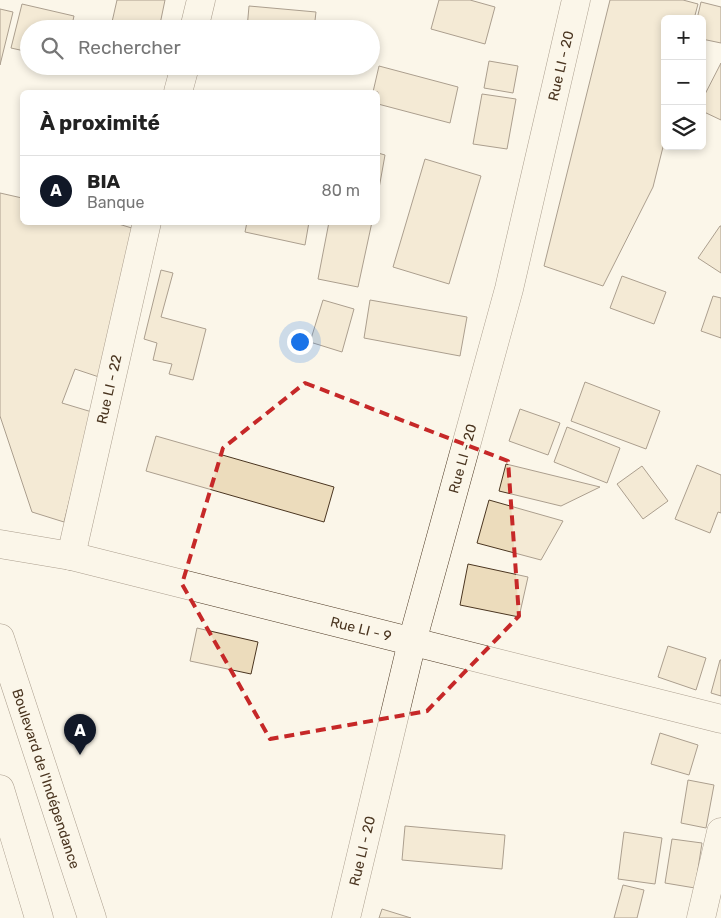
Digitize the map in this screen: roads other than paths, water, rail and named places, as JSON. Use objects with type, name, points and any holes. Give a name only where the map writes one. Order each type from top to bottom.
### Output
[{"type":"street","points":[[196,20],[201,0]]},
{"type":"street","name":"Rue LI - 20","points":[[346,918],[412,642],[509,289],[576,0]]},
{"type":"street","points":[[178,90],[182,75]]},
{"type":"street","name":"Rue LI - 22","points":[[71,556],[146,225]]},
{"type":"street","name":"Rue LI - 9","points":[[0,544],[71,556],[721,718]]},
{"type":"street","name":"Boulevard de l'Indépendance","points":[[0,638],[92,918]]},
{"type":"street","points":[[0,789],[39,918]]},
{"type":"street","points":[[701,918],[721,832]]},
{"type":"place","name":"BIA","points":[[80,755]]}]
